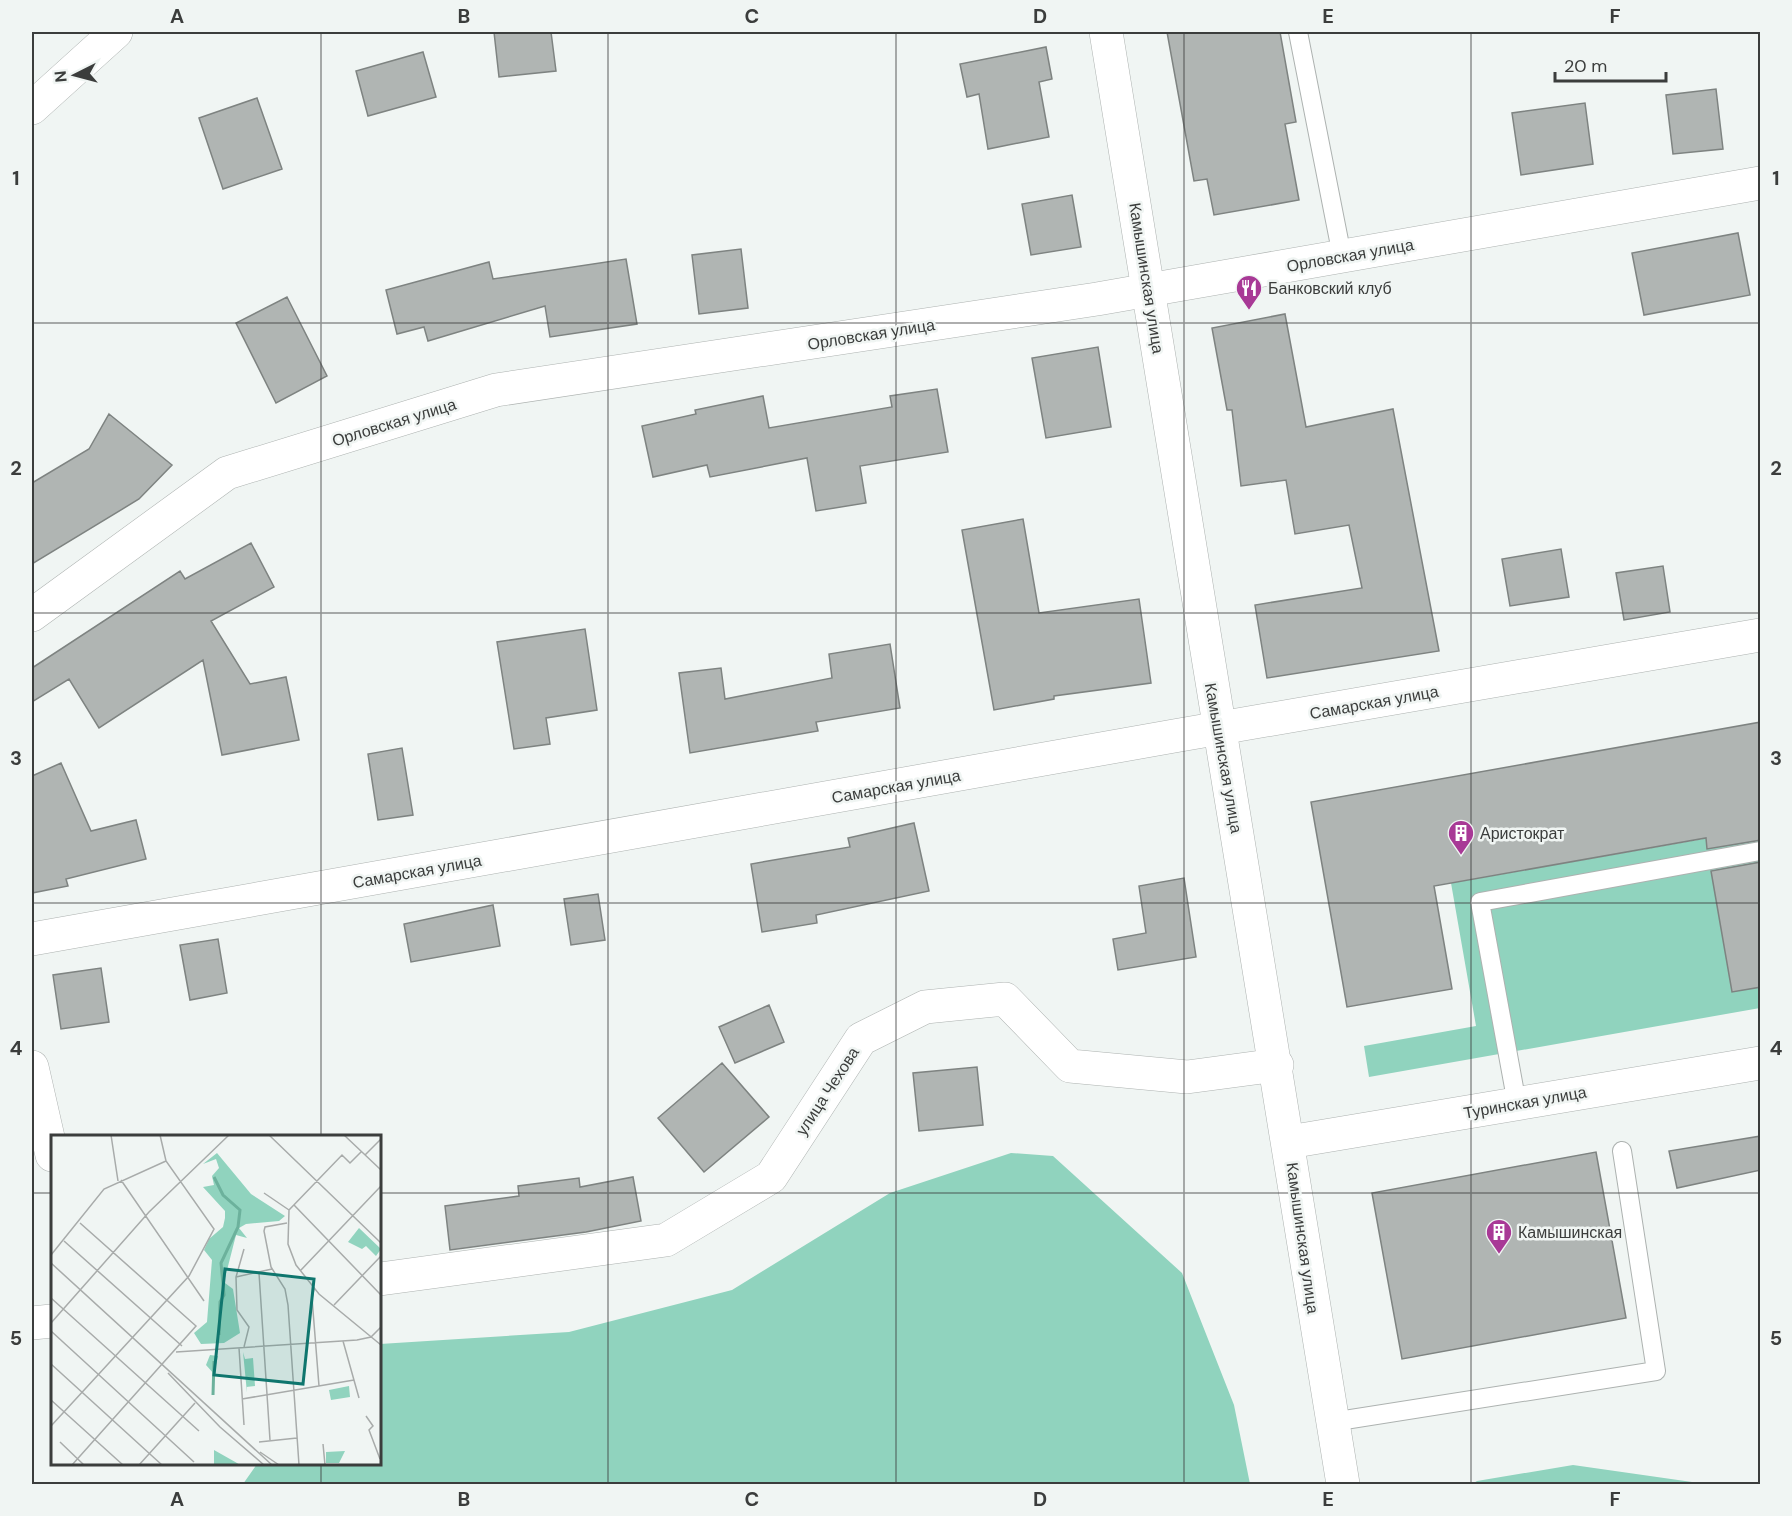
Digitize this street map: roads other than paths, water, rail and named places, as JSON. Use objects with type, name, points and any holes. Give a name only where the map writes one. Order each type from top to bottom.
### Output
[{"type":"street","points":[[32,108],[116,32]]},
{"type":"street","name":"Камышинская улица","points":[[1106,32],[1219,729],[1277,1065],[1343,1485]]},
{"type":"street","name":"Орловская улица","points":[[32,615],[227,473],[496,390],[1149,290],[1761,183]]},
{"type":"street","name":"Самарская улица","points":[[32,939],[1761,635]]},
{"type":"street","name":"улица Чехова","points":[[381,1279],[666,1240],[771,1177],[861,1039],[925,1007],[1005,999],[1070,1066],[1187,1077],[1277,1065]]},
{"type":"street","name":"Туринская улица","points":[[1289,1142],[1761,1063]]},
{"type":"street","points":[[32,1067],[51,1151]]},
{"type":"street","points":[[32,1323],[51,1321]]},
{"type":"lane","points":[[1298,32],[1342,256]]},
{"type":"lane","points":[[1517,1104],[1480,902],[1761,851]]},
{"type":"lane","points":[[1332,1422],[1656,1371],[1622,1151]]},
{"type":"place","name":"Банковский клуб","points":[[1249,311]]},
{"type":"place","name":"Аристократ","points":[[1461,856]]},
{"type":"place","name":"Камышинская","points":[[1499,1255]]}]
